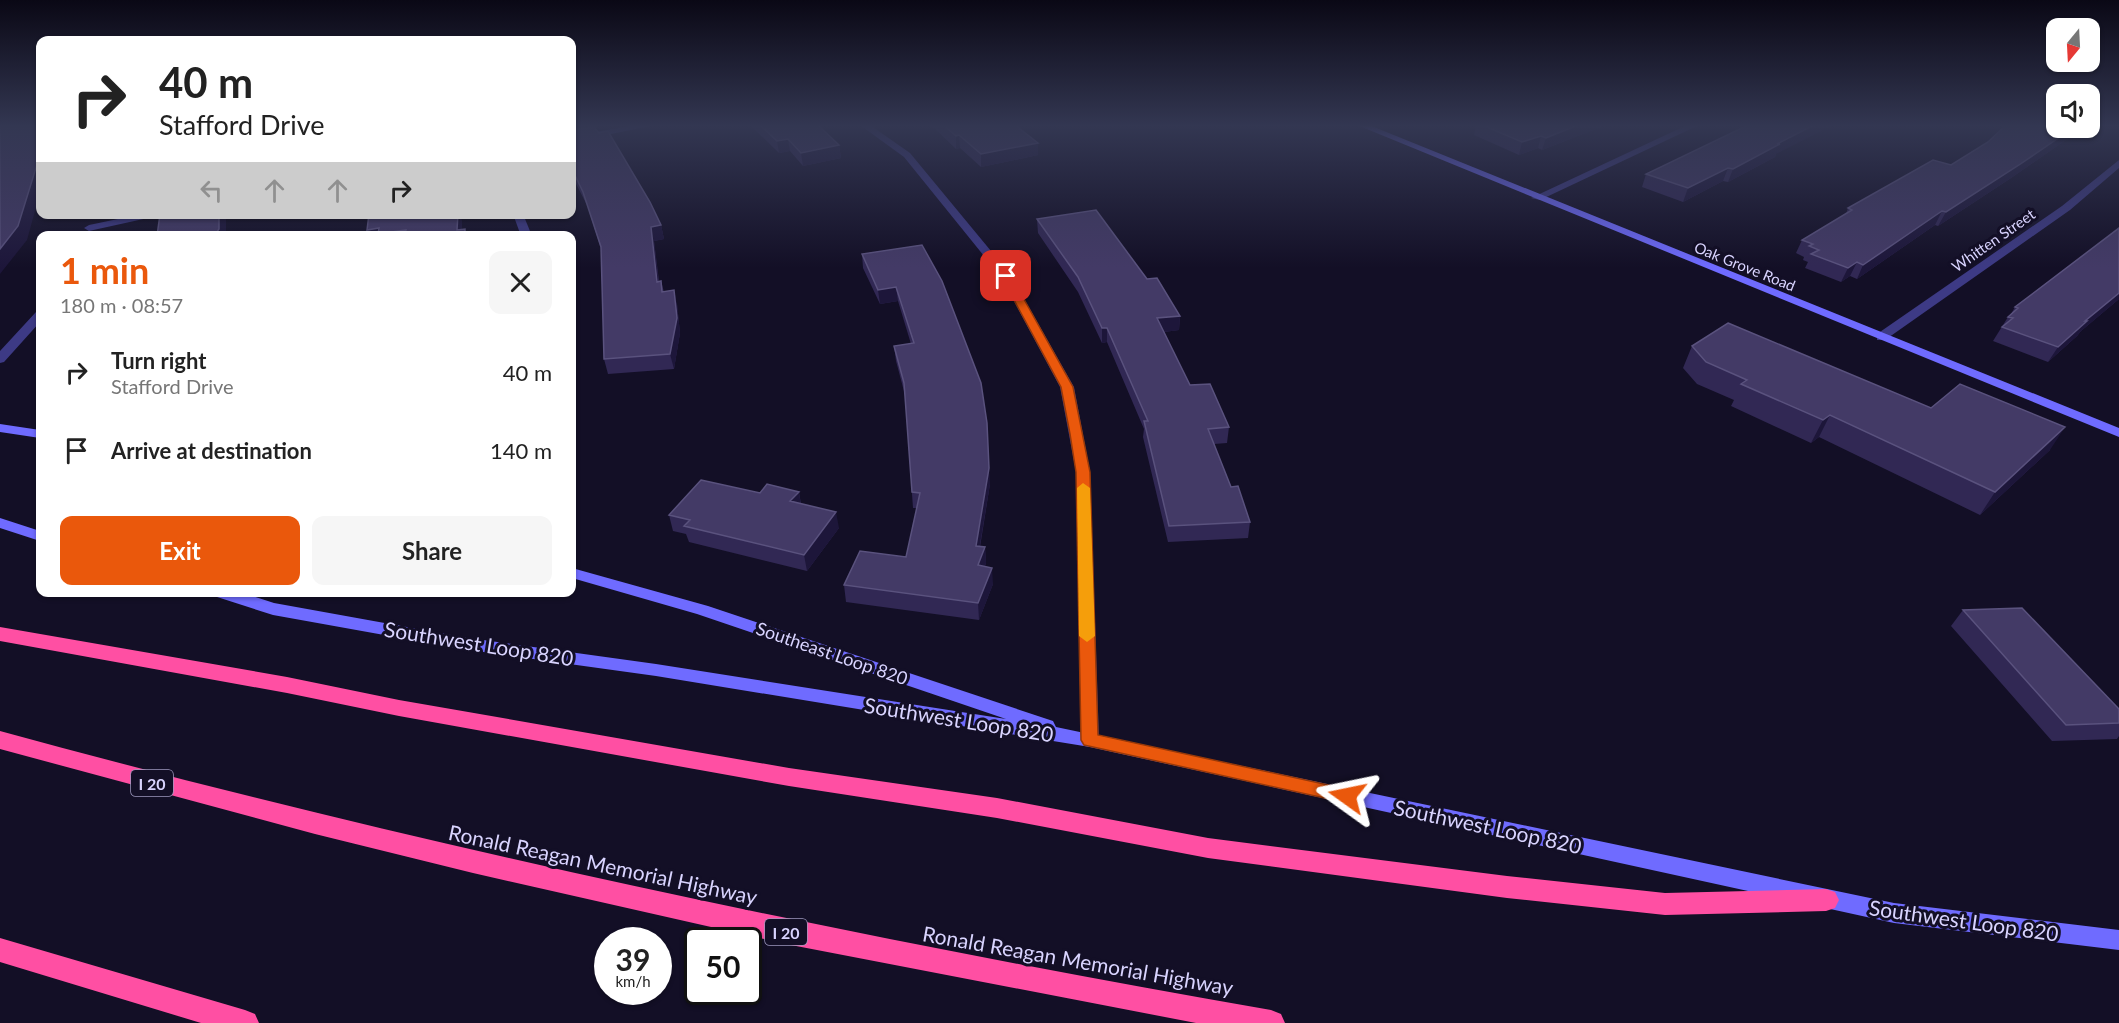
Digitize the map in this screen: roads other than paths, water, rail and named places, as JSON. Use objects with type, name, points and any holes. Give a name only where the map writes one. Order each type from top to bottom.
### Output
[{"type":"highway","points":[[0,634],[287,685],[399,708],[789,777],[998,808],[1208,848],[1507,887],[1665,904],[1826,900]]},
{"type":"highway","name":"Ronald Reagan Memorial Highway","points":[[0,740],[305,823],[465,863],[1033,982],[1271,1023]]},
{"type":"highway","points":[[0,950],[245,1023]]},
{"type":"main road","name":"Oak Grove Road","points":[[1476,173],[2119,433]]},
{"type":"main road","points":[[0,428],[36,433]]},
{"type":"main road","points":[[0,523],[36,535]]},
{"type":"main road","name":"Southeast Loop 820","points":[[576,574],[702,610],[1090,740]]},
{"type":"main road","name":"Southwest Loop 820","points":[[236,597],[273,609],[462,643],[656,670],[1090,740],[1894,913],[2119,940]]},
{"type":"street","points":[[922,173],[1006,276],[1067,387],[1083,472],[1090,740]]},
{"type":"street","points":[[1536,198],[1591,173]]},
{"type":"street","name":"Whitten Street","points":[[1881,337],[2066,208],[2108,173]]},
{"type":"street","points":[[93,231],[141,219]]},
{"type":"street","points":[[0,359],[36,319]]}]
